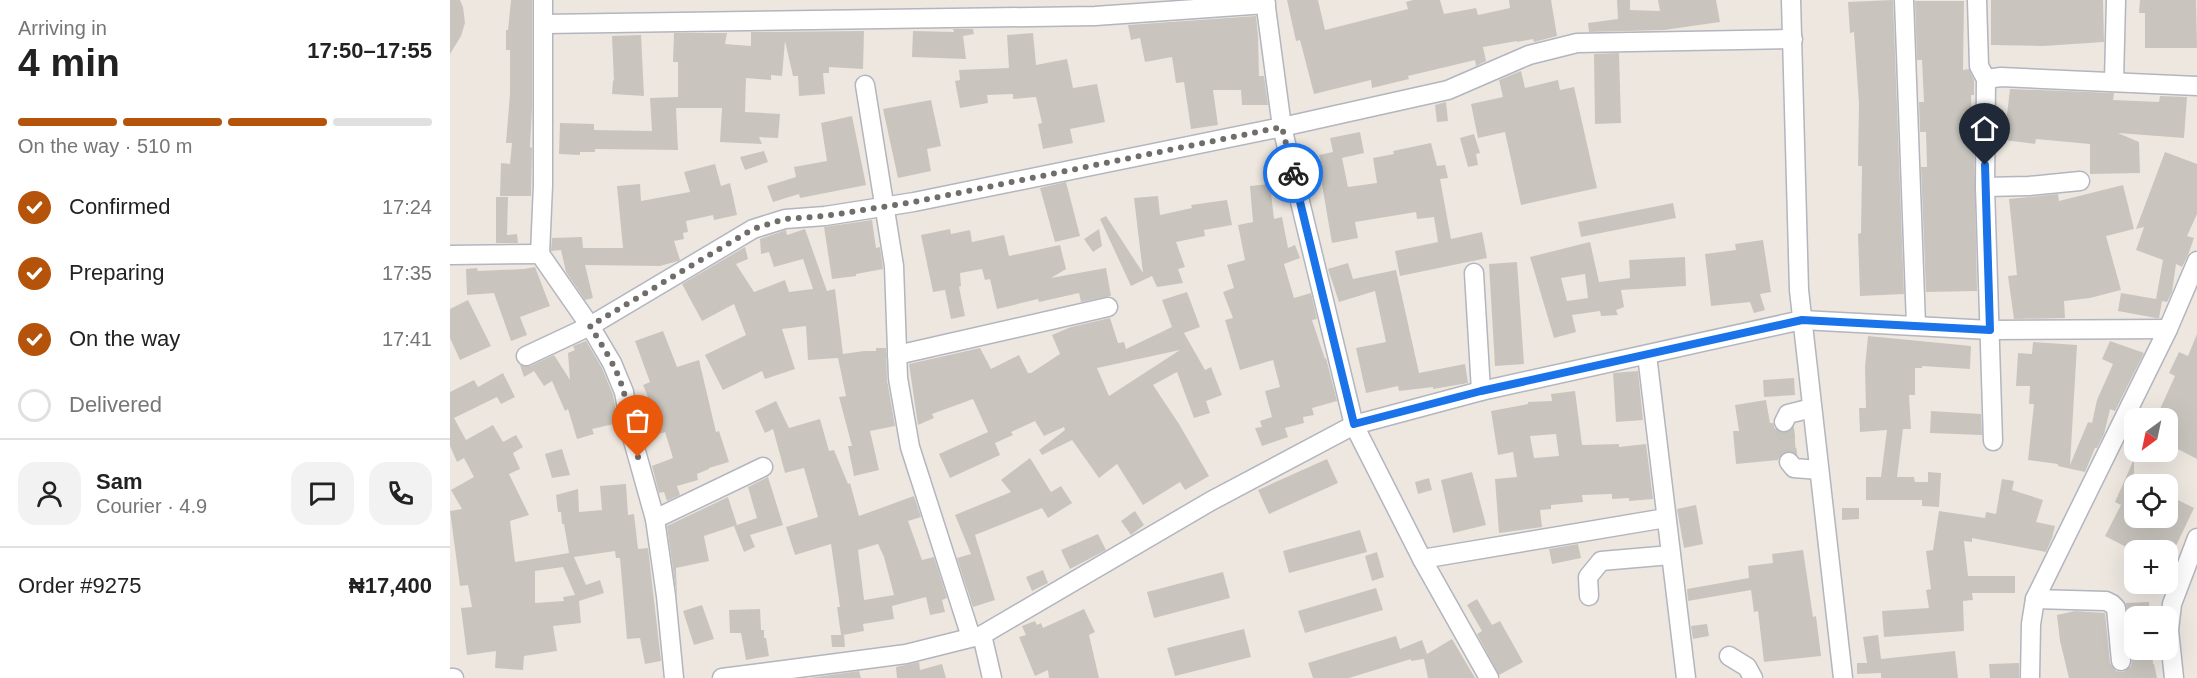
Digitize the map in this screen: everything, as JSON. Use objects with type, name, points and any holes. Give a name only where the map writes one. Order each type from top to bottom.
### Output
[{"type":"street","points":[[543,0],[543,185],[540,254],[590,326],[612,363],[624,392],[632,437],[655,519],[674,678]]},
{"type":"street","points":[[1791,0],[1799,290],[1843,678]]},
{"type":"street","points":[[1904,0],[1916,325]]},
{"type":"street","points":[[1977,0],[1979,66],[1986,79],[1985,187],[1993,441]]},
{"type":"street","points":[[2114,81],[2116,0]]},
{"type":"street","points":[[544,24],[1095,16],[1265,2],[1282,127],[1354,424],[1422,559],[1488,678]]},
{"type":"street","points":[[526,356],[590,326],[753,229],[785,219],[825,216],[914,202],[1282,127],[1448,90],[1529,56],[1577,42],[1793,39]]},
{"type":"street","points":[[1986,79],[2001,77],[2197,86]]},
{"type":"street","points":[[865,85],[894,266],[898,378],[910,447],[992,678]]},
{"type":"street","points":[[1985,187],[2080,182]]},
{"type":"street","points":[[450,255],[540,254]]},
{"type":"street","points":[[2030,678],[2031,624],[2035,599],[2168,329],[2197,261]]},
{"type":"street","points":[[1474,273],[1481,391]]},
{"type":"street","points":[[897,355],[1108,307]]},
{"type":"street","points":[[722,678],[906,654],[976,636],[1211,501],[1354,424],[1481,391],[1802,320],[1990,330],[2168,329]]},
{"type":"street","points":[[1647,355],[1686,678]]},
{"type":"street","points":[[1784,422],[1788,414],[1812,408]]},
{"type":"street","points":[[1789,462],[1794,468],[1818,470]]},
{"type":"street","points":[[655,519],[763,467]]},
{"type":"street","points":[[1422,559],[1666,518]]},
{"type":"street","points":[[2174,678],[2169,630],[2172,604],[2197,538]]},
{"type":"street","points":[[1589,596],[1588,577],[1601,561],[1671,555]]},
{"type":"street","points":[[2035,599],[2112,604],[2116,608],[2121,661]]},
{"type":"street","points":[[1729,656],[1747,667],[1753,678]]},
{"type":"building","points":[[450,0],[460,0],[465,23],[461,36],[450,54]]},
{"type":"building","points":[[511,0],[532,0],[531,196],[500,196],[501,163],[510,164],[512,143],[506,143],[510,94],[510,50],[506,50],[506,30],[508,30]]},
{"type":"building","points":[[1287,0],[1318,0],[1325,30],[1408,9],[1406,2],[1413,0],[1440,0],[1444,14],[1476,8],[1478,15],[1510,8],[1509,0],[1551,0],[1557,36],[1534,42],[1533,39],[1483,47],[1486,61],[1476,66],[1475,60],[1408,76],[1409,79],[1372,88],[1371,80],[1314,94],[1300,40],[1296,41]]},
{"type":"building","points":[[1617,0],[1630,0],[1630,10],[1660,11],[1658,0],[1716,0],[1720,22],[1664,30],[1589,32],[1588,23],[1618,19]]},
{"type":"building","points":[[1893,0],[1904,294],[1860,296],[1858,234],[1861,233],[1862,166],[1858,166],[1859,104],[1854,32],[1850,33],[1848,2]]},
{"type":"building","points":[[1991,0],[2103,0],[2104,42],[2043,46],[1991,45]]},
{"type":"building","points":[[2140,0],[2196,0],[2197,48],[2145,48],[2145,13],[2139,13]]},
{"type":"building","points":[[1915,1],[1964,1],[1963,70],[1969,69],[1974,80],[1974,95],[1971,95],[1977,291],[1926,292],[1921,167],[1927,167],[1926,132],[1920,132],[1919,102],[1924,102],[1922,60],[1917,60]]},
{"type":"building","points":[[1256,16],[1259,76],[1264,76],[1268,105],[1242,105],[1241,90],[1213,90],[1218,125],[1191,129],[1184,82],[1176,83],[1172,57],[1145,62],[1140,38],[1131,40],[1128,25]]},
{"type":"building","points":[[953,29],[973,29],[974,34],[963,36],[966,59],[912,57],[913,31],[954,32]]},
{"type":"building","points":[[864,31],[863,69],[829,67],[829,73],[823,73],[825,94],[799,96],[798,76],[793,76],[785,41],[782,76],[771,75],[771,80],[746,78],[745,112],[780,114],[778,138],[759,137],[762,144],[720,142],[722,108],[676,108],[678,150],[595,149],[595,152],[580,152],[580,155],[559,154],[560,123],[594,124],[594,130],[652,131],[650,98],[678,97],[678,62],[673,62],[674,33],[727,33],[725,44],[751,46],[751,32]]},
{"type":"building","points":[[1033,33],[1036,65],[1067,59],[1073,88],[1097,84],[1105,122],[1070,129],[1073,143],[1043,149],[1038,124],[1042,123],[1036,97],[1013,99],[1013,94],[987,95],[988,103],[960,108],[955,81],[960,80],[959,70],[1009,68],[1007,35]]},
{"type":"building","points":[[641,35],[644,96],[612,94],[614,81],[612,36]]},
{"type":"building","points":[[1619,53],[1621,123],[1595,124],[1594,54]]},
{"type":"building","points":[[1521,71],[1525,88],[1558,80],[1560,90],[1574,87],[1597,188],[1521,205],[1505,132],[1478,138],[1471,104],[1503,97],[1499,80]]},
{"type":"building","points":[[2010,89],[2114,93],[2113,100],[2159,102],[2160,96],[2187,97],[2184,138],[2118,133],[2139,142],[2140,173],[2090,174],[2090,144],[2036,139],[2035,144],[2004,140]]},
{"type":"building","points":[[931,100],[941,146],[927,149],[931,171],[898,178],[883,109]]},
{"type":"building","points":[[1446,102],[1448,121],[1437,122],[1435,105]]},
{"type":"building","points":[[852,116],[866,185],[800,198],[799,194],[773,202],[767,186],[796,177],[794,167],[827,161],[821,123]]},
{"type":"building","points":[[1360,132],[1364,153],[1342,158],[1348,187],[1377,183],[1373,158],[1431,143],[1437,166],[1445,165],[1448,178],[1440,179],[1451,239],[1482,232],[1487,258],[1400,276],[1395,251],[1438,242],[1434,217],[1417,219],[1416,212],[1355,222],[1358,238],[1332,243],[1319,155],[1333,152],[1330,138]]},
{"type":"building","points":[[1474,134],[1480,153],[1476,154],[1478,165],[1468,167],[1460,138]]},
{"type":"building","points":[[764,151],[768,162],[745,170],[740,157]]},
{"type":"building","points":[[2165,152],[2197,164],[2197,214],[2187,236],[2194,238],[2188,255],[2182,267],[2176,264],[2172,292],[2167,302],[2162,301],[2159,318],[2156,318],[2118,311],[2121,293],[2156,299],[2163,260],[2136,250],[2144,227],[2136,229]]},
{"type":"building","points":[[715,164],[721,186],[730,183],[737,215],[714,220],[713,215],[686,221],[688,232],[683,233],[684,239],[674,241],[680,260],[678,261],[660,266],[585,265],[593,298],[585,300],[566,272],[561,250],[551,251],[552,238],[582,237],[583,248],[623,248],[617,186],[640,184],[641,201],[690,192],[684,172]]},
{"type":"building","points":[[1066,182],[1080,236],[1055,242],[1040,188]]},
{"type":"building","points":[[1270,184],[1274,219],[1282,217],[1288,248],[1295,245],[1300,258],[1284,264],[1294,298],[1311,293],[1317,319],[1312,320],[1326,358],[1337,401],[1312,408],[1314,415],[1303,417],[1304,423],[1285,428],[1288,437],[1262,446],[1255,428],[1262,427],[1260,421],[1272,417],[1265,391],[1280,387],[1273,360],[1240,370],[1225,320],[1233,318],[1223,292],[1234,288],[1227,265],[1245,260],[1238,225],[1253,222],[1250,186]]},
{"type":"building","points":[[2123,185],[2134,229],[2106,236],[2121,290],[2090,298],[2064,301],[2065,318],[2014,319],[2008,276],[2017,275],[2009,199],[2058,194],[2059,201]]},
{"type":"building","points":[[1158,196],[1160,215],[1192,208],[1191,205],[1227,200],[1232,225],[1204,230],[1205,236],[1176,242],[1185,267],[1178,269],[1183,283],[1157,287],[1152,276],[1131,286],[1100,219],[1106,216],[1143,273],[1134,198]]},
{"type":"building","points":[[496,197],[508,197],[507,235],[517,234],[518,243],[496,243]]},
{"type":"building","points":[[1673,203],[1676,218],[1581,237],[1578,222]]},
{"type":"building","points":[[872,220],[876,248],[880,247],[883,269],[832,279],[824,227]]},
{"type":"building","points":[[805,229],[827,291],[835,289],[843,354],[886,348],[887,380],[895,426],[870,431],[879,470],[854,476],[848,446],[852,446],[839,397],[846,396],[838,358],[808,360],[806,326],[782,329],[795,369],[765,379],[762,371],[723,390],[705,355],[746,335],[734,304],[702,321],[682,284],[745,247],[748,259],[736,264],[754,292],[785,280],[789,292],[813,289],[803,259],[774,267],[769,252],[761,254],[760,239],[786,230],[787,235]]},
{"type":"building","points":[[950,229],[951,234],[970,230],[972,242],[1004,235],[1009,256],[1060,245],[1066,269],[1051,278],[1106,268],[1111,296],[1081,302],[1079,293],[1039,302],[1038,299],[997,309],[990,279],[985,280],[982,269],[960,273],[961,286],[959,287],[965,316],[951,319],[945,290],[933,292],[921,235]]},
{"type":"building","points":[[1099,229],[1102,246],[1093,252],[1084,239]]},
{"type":"building","points":[[1763,240],[1771,292],[1760,294],[1765,310],[1754,313],[1750,302],[1711,306],[1705,254],[1736,250],[1735,244]]},
{"type":"building","points":[[1590,242],[1599,282],[1630,278],[1629,260],[1685,257],[1686,286],[1621,290],[1624,307],[1616,310],[1618,315],[1601,316],[1600,311],[1572,315],[1576,332],[1554,338],[1530,257]],"holes":[[[1585,274],[1588,298],[1567,301],[1561,278]]]},
{"type":"building","points":[[1517,262],[1524,364],[1495,366],[1489,264]]},
{"type":"building","points":[[1348,263],[1353,279],[1396,270],[1419,373],[1465,364],[1468,383],[1433,389],[1433,387],[1399,391],[1398,386],[1366,393],[1356,348],[1386,342],[1375,291],[1339,302],[1328,269]]},
{"type":"building","points":[[535,267],[550,306],[520,317],[527,335],[511,341],[494,293],[467,295],[466,269],[477,268],[478,271]]},
{"type":"building","points":[[1187,292],[1200,327],[1184,333],[1205,370],[1211,367],[1222,395],[1206,401],[1210,413],[1194,418],[1177,372],[1153,385],[1209,476],[1185,490],[1180,482],[1143,505],[1117,464],[1099,478],[1072,440],[1042,455],[1039,450],[1065,430],[1064,427],[1044,436],[1035,421],[1011,432],[1013,435],[995,443],[1000,455],[950,478],[939,454],[988,432],[973,399],[932,414],[934,418],[918,425],[909,364],[980,348],[991,369],[1019,355],[1028,373],[1031,373],[1060,354],[1052,335],[1071,327],[1110,318],[1118,343],[1124,342],[1126,349],[1172,327],[1162,300]],"holes":[[[1180,350],[1109,396],[1097,368]]]},
{"type":"building","points":[[468,300],[491,346],[460,360],[450,338],[450,309]]},
{"type":"building","points":[[663,331],[677,367],[699,360],[716,432],[719,431],[729,462],[697,474],[698,480],[677,486],[680,495],[667,501],[664,492],[659,493],[652,466],[673,458],[665,432],[657,435],[654,424],[642,428],[639,413],[653,409],[643,385],[650,382],[635,341]]},
{"type":"building","points":[[2197,334],[2197,459],[2178,449],[2178,408],[2161,408],[2175,376],[2169,373],[2179,352],[2188,356]]},
{"type":"building","points":[[1868,336],[1971,346],[1970,369],[1922,366],[1922,368],[1915,368],[1915,395],[1909,395],[1911,429],[1903,429],[1897,477],[1914,477],[1915,482],[1928,482],[1928,472],[1941,473],[1939,507],[1922,506],[1922,500],[1866,500],[1866,477],[1881,477],[1887,430],[1860,432],[1859,408],[1866,408],[1865,367]]},
{"type":"building","points":[[586,341],[602,368],[613,395],[618,423],[592,429],[594,434],[577,439],[568,409],[565,411],[552,381],[544,386],[534,371],[524,377],[520,365],[530,366],[554,355],[570,380],[568,353],[575,350],[573,346]]},
{"type":"building","points":[[2110,341],[2144,353],[2115,411],[2110,409],[2104,434],[2085,472],[2058,466],[2058,464],[2028,460],[2034,404],[2029,404],[2030,386],[2016,386],[2018,353],[2032,354],[2033,342],[2077,345],[2070,465],[2088,422],[2092,423],[2097,400],[2113,364],[2102,359]]},
{"type":"building","points":[[1638,371],[1643,420],[1616,422],[1613,373]]},
{"type":"building","points":[[503,373],[515,397],[501,404],[497,397],[454,418],[466,440],[493,425],[503,442],[516,435],[523,447],[513,453],[520,469],[509,474],[529,515],[510,521],[515,562],[569,553],[556,495],[578,489],[579,512],[602,510],[600,486],[626,484],[628,515],[634,514],[638,549],[648,548],[661,661],[645,664],[640,638],[627,639],[620,558],[616,558],[615,551],[574,557],[586,585],[600,580],[604,593],[579,601],[581,623],[553,626],[557,651],[524,656],[523,670],[495,668],[496,651],[467,655],[461,608],[472,607],[468,585],[460,586],[450,511],[462,509],[451,490],[474,477],[464,458],[457,462],[450,446],[450,392],[474,380],[478,387]],"holes":[[[563,567],[575,595],[563,597],[564,601],[535,603],[535,571]]]},
{"type":"building","points":[[1794,378],[1795,395],[1764,397],[1763,380]]},
{"type":"building","points":[[1575,391],[1582,445],[1619,444],[1619,447],[1646,444],[1653,499],[1629,501],[1629,498],[1612,499],[1612,494],[1582,495],[1583,502],[1551,505],[1551,509],[1540,510],[1542,527],[1499,533],[1495,479],[1517,477],[1513,452],[1498,455],[1491,411],[1528,404],[1528,402],[1552,401],[1551,394]],"holes":[[[1556,434],[1559,456],[1534,458],[1530,436]]]},
{"type":"building","points":[[1766,400],[1770,423],[1773,423],[1775,429],[1784,433],[1794,428],[1796,454],[1788,451],[1781,454],[1778,460],[1736,464],[1733,431],[1739,431],[1735,405]]},
{"type":"building","points":[[776,401],[789,428],[820,419],[829,451],[834,450],[848,484],[850,483],[859,516],[914,496],[921,517],[908,521],[922,560],[934,557],[947,598],[942,600],[945,612],[930,615],[926,597],[892,606],[894,619],[863,624],[864,631],[844,635],[845,647],[832,647],[831,635],[841,635],[837,607],[840,607],[831,544],[795,555],[786,527],[818,517],[804,468],[785,473],[773,429],[765,433],[755,411]],"holes":[[[878,544],[884,557],[894,595],[864,600],[858,550]]]},
{"type":"building","points":[[1931,411],[1981,414],[1982,435],[1930,433]]},
{"type":"building","points":[[562,449],[570,475],[552,478],[545,454]]},
{"type":"building","points":[[1030,458],[1051,492],[1061,486],[1072,503],[1048,518],[1042,508],[975,535],[995,600],[973,607],[957,558],[971,554],[955,515],[1011,492],[1001,480]]},
{"type":"building","points":[[1327,459],[1338,483],[1269,514],[1258,490]]},
{"type":"building","points":[[2133,462],[2134,462],[2134,474],[2127,474]]},
{"type":"building","points":[[1472,472],[1486,525],[1453,533],[1441,480]]},
{"type":"building","points":[[768,477],[783,525],[750,535],[755,547],[744,552],[734,526],[757,518],[748,487]]},
{"type":"building","points":[[1429,478],[1432,490],[1418,494],[1415,482]]},
{"type":"building","points":[[2002,479],[2014,481],[2012,490],[2043,500],[2036,522],[2055,526],[2046,552],[1972,538],[1972,542],[1964,541],[1968,576],[2015,576],[2015,593],[1972,593],[1973,600],[1963,601],[1964,631],[1884,637],[1882,611],[1929,608],[1926,590],[1931,589],[1926,551],[1933,550],[1939,511],[1985,518],[1986,512],[1996,514]]},
{"type":"building","points":[[2124,482],[2124,528],[2178,528],[2178,500],[2194,508],[2178,542],[2124,540],[2124,546],[2105,536],[2121,505],[2115,502]]},
{"type":"building","points":[[728,497],[737,525],[704,536],[709,561],[676,568],[677,598],[667,526]]},
{"type":"building","points":[[1696,505],[1703,544],[1684,548],[1677,509]]},
{"type":"building","points":[[1842,508],[1859,508],[1859,519],[1842,520]]},
{"type":"building","points":[[1135,511],[1144,525],[1131,535],[1121,521]]},
{"type":"building","points":[[1360,530],[1367,552],[1289,573],[1283,551]]},
{"type":"building","points":[[1098,534],[1106,550],[1070,569],[1061,550]]},
{"type":"building","points":[[1578,544],[1581,558],[1552,564],[1549,549]]},
{"type":"building","points":[[1803,550],[1821,656],[1764,662],[1758,611],[1754,612],[1751,590],[1688,601],[1687,589],[1749,578],[1748,566],[1773,563],[1772,554]]},
{"type":"building","points":[[1377,552],[1384,577],[1372,581],[1365,556]]},
{"type":"building","points":[[1043,570],[1048,583],[1032,591],[1026,577]]},
{"type":"building","points":[[1223,572],[1230,598],[1154,618],[1147,592]]},
{"type":"building","points":[[1376,588],[1383,610],[1305,633],[1298,611]]},
{"type":"building","points":[[1477,599],[1492,625],[1500,621],[1523,662],[1499,675],[1477,634],[1482,631],[1467,605]]},
{"type":"building","points":[[2149,602],[2149,606],[2126,606],[2126,603]]},
{"type":"building","points":[[702,605],[714,639],[694,645],[683,611]]},
{"type":"building","points":[[760,609],[761,630],[764,630],[769,656],[746,660],[741,633],[730,633],[729,610]]},
{"type":"building","points":[[1084,609],[1095,632],[1089,635],[1099,678],[1049,678],[1048,670],[1035,676],[1019,637],[1026,635],[1022,626],[1035,621],[1037,625],[1041,623],[1043,628]]},
{"type":"building","points":[[2075,611],[2105,613],[2110,663],[2116,671],[2123,672],[2131,666],[2132,660],[2153,660],[2157,678],[2069,678],[2060,641],[2057,615]]},
{"type":"building","points":[[1707,624],[1709,636],[1693,639],[1691,626]]},
{"type":"building","points":[[1244,629],[1251,657],[1175,676],[1167,648]]},
{"type":"building","points":[[1878,635],[1881,659],[1955,651],[1958,678],[1881,678],[1881,673],[1857,674],[1857,663],[1867,663],[1863,637]]},
{"type":"building","points":[[1396,636],[1400,649],[1422,640],[1427,654],[1452,639],[1475,678],[1428,678],[1424,659],[1411,661],[1411,659],[1349,678],[1313,678],[1308,663]]},
{"type":"building","points":[[919,662],[920,670],[942,664],[946,678],[897,678],[896,667]]},
{"type":"building","points":[[2019,663],[2019,678],[1990,678],[1989,664]]},
{"type":"building","points":[[859,671],[861,678],[809,678]]},
{"type":"tunnel","points":[[1784,422],[1789,462]]},
{"type":"way so far","points":[[638,457],[624,392],[612,363],[590,326],[753,229],[785,219],[825,216],[914,202],[1282,127],[1293,173]]},
{"type":"route","points":[[1293,173],[1354,424],[1481,391],[1802,320],[1990,330],[1985,165]]}]
